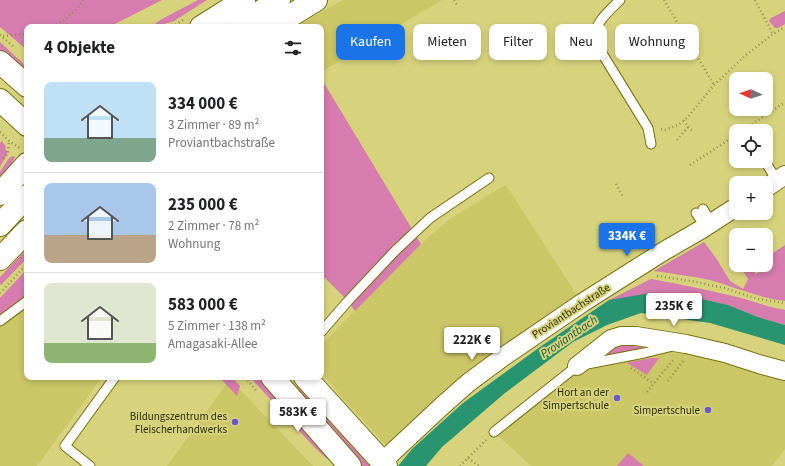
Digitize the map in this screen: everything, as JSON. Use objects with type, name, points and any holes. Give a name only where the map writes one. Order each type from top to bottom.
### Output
[{"type":"main road","points":[[205,24],[244,0]]},
{"type":"main road","points":[[242,24],[279,0]]},
{"type":"main road","points":[[277,24],[316,0]]},
{"type":"main road","points":[[0,62],[24,83]]},
{"type":"main road","points":[[0,100],[24,123]]},
{"type":"main road","points":[[0,194],[24,167]]},
{"type":"main road","points":[[0,225],[24,199]]},
{"type":"main road","points":[[0,259],[24,234]]},
{"type":"main road","points":[[289,383],[384,464]]},
{"type":"main road","points":[[289,383],[350,466]]},
{"type":"street","name":"Proviantbachstraße","points":[[384,464],[442,406],[503,357],[573,309],[664,251],[704,218],[729,209]]},
{"type":"street","points":[[577,366],[611,339],[621,336],[643,337],[686,344],[725,353],[785,371]]},
{"type":"lane","points":[[620,0],[598,24],[595,37],[600,50],[648,128],[651,144]]},
{"type":"lane","points":[[610,10],[626,0]]},
{"type":"lane","points":[[768,168],[776,181]]},
{"type":"lane","points":[[324,329],[390,257],[430,218],[490,178]]},
{"type":"lane","points":[[0,321],[24,303]]},
{"type":"lane","points":[[494,432],[577,366]]},
{"type":"lane","points":[[90,466],[65,446],[113,380]]},
{"type":"path","points":[[59,24],[68,19],[83,0]]},
{"type":"path","points":[[454,0],[457,6]]},
{"type":"path","points":[[664,0],[714,85]]},
{"type":"path","points":[[755,0],[773,34]]},
{"type":"path","points":[[648,128],[665,130],[678,125],[688,117],[714,85],[746,55],[773,34],[785,27]]},
{"type":"path","points":[[0,35],[24,34]]},
{"type":"path","points":[[752,124],[785,102]]},
{"type":"path","points":[[684,120],[688,127],[692,131],[694,130]]},
{"type":"path","points":[[677,140],[688,127]]},
{"type":"path","points":[[0,132],[9,141],[8,152],[3,162]]},
{"type":"path","points":[[690,165],[729,140]]},
{"type":"path","points":[[616,184],[623,197]]},
{"type":"path","points":[[643,264],[651,275],[691,281],[724,288],[758,299],[785,303]]},
{"type":"path","points":[[0,293],[24,267]]},
{"type":"path","points":[[647,392],[686,344]]},
{"type":"path","points":[[668,381],[680,364]]},
{"type":"path","points":[[627,365],[654,384]]},
{"type":"path","points":[[460,466],[494,432]]},
{"type":"path","points":[[468,458],[479,466]]},
{"type":"shaded area","points":[[0,0],[162,0],[115,24],[24,24],[24,47],[0,27]]},
{"type":"shaded area","points":[[198,0],[207,0],[174,21],[164,24],[155,24]]},
{"type":"shaded area","points":[[343,0],[442,0],[402,24],[336,24],[336,60],[341,60],[324,70],[324,24],[300,24]]},
{"type":"shaded area","points":[[785,11],[785,24],[775,28],[769,21],[771,18]]},
{"type":"shaded area","points":[[0,42],[24,64],[24,72],[0,51]]},
{"type":"shaded area","points":[[324,83],[421,244],[355,311],[348,301],[324,277]]},
{"type":"shaded area","points":[[2,141],[8,152],[0,167],[0,143]]},
{"type":"shaded area","points":[[13,156],[15,157],[0,183],[0,172],[9,158]]},
{"type":"shaded area","points":[[506,185],[582,303],[393,453],[324,376],[324,342],[421,244],[447,221]]},
{"type":"shaded area","points":[[704,242],[730,281],[743,289],[748,279],[744,272],[755,272],[756,274],[759,272],[773,272],[773,253],[785,245],[785,301],[756,295],[710,280],[654,271]]},
{"type":"shaded area","points":[[24,252],[24,261],[1,285],[0,277]]},
{"type":"shaded area","points":[[24,272],[24,297],[0,317],[0,298]]},
{"type":"shaded area","points":[[651,279],[726,294],[785,310],[785,325],[758,317],[728,305],[702,299],[609,300]]},
{"type":"shaded area","points":[[24,297],[24,380],[100,380],[37,466],[0,466],[0,317]]},
{"type":"shaded area","name":"Simpertschule","points":[[611,339],[785,371],[785,449],[772,466],[531,466],[494,432]]},
{"type":"shaded area","points":[[640,340],[643,352],[608,357],[608,345]]},
{"type":"shaded area","points":[[659,358],[647,375],[627,363],[630,362]]},
{"type":"shaded area","points":[[222,380],[235,380],[240,386],[237,396]]},
{"type":"shaded area","name":"Bildungszentrum des Fleischerhandwerks","points":[[229,380],[231,380],[313,466],[167,466]]},
{"type":"shaded area","points":[[253,380],[262,380],[331,458],[329,460],[314,447]]},
{"type":"shaded area","points":[[295,380],[297,380],[373,466],[360,466],[299,392]]},
{"type":"shaded area","points":[[628,453],[644,466],[617,466]]},
{"type":"water","name":"Proviantbach","points":[[650,293],[702,299],[728,305],[758,317],[785,325],[785,345],[710,323],[641,313],[607,325],[573,342],[505,393],[442,447],[426,466],[398,466],[412,449],[463,403],[540,347],[609,300]]},
{"type":"place","name":"Hort an der Simpertschule","points":[[617,398]]},
{"type":"place","name":"Simpertschule","points":[[708,410]]},
{"type":"place","name":"Bildungszentrum des Fleischerhandwerks","points":[[235,422]]}]
